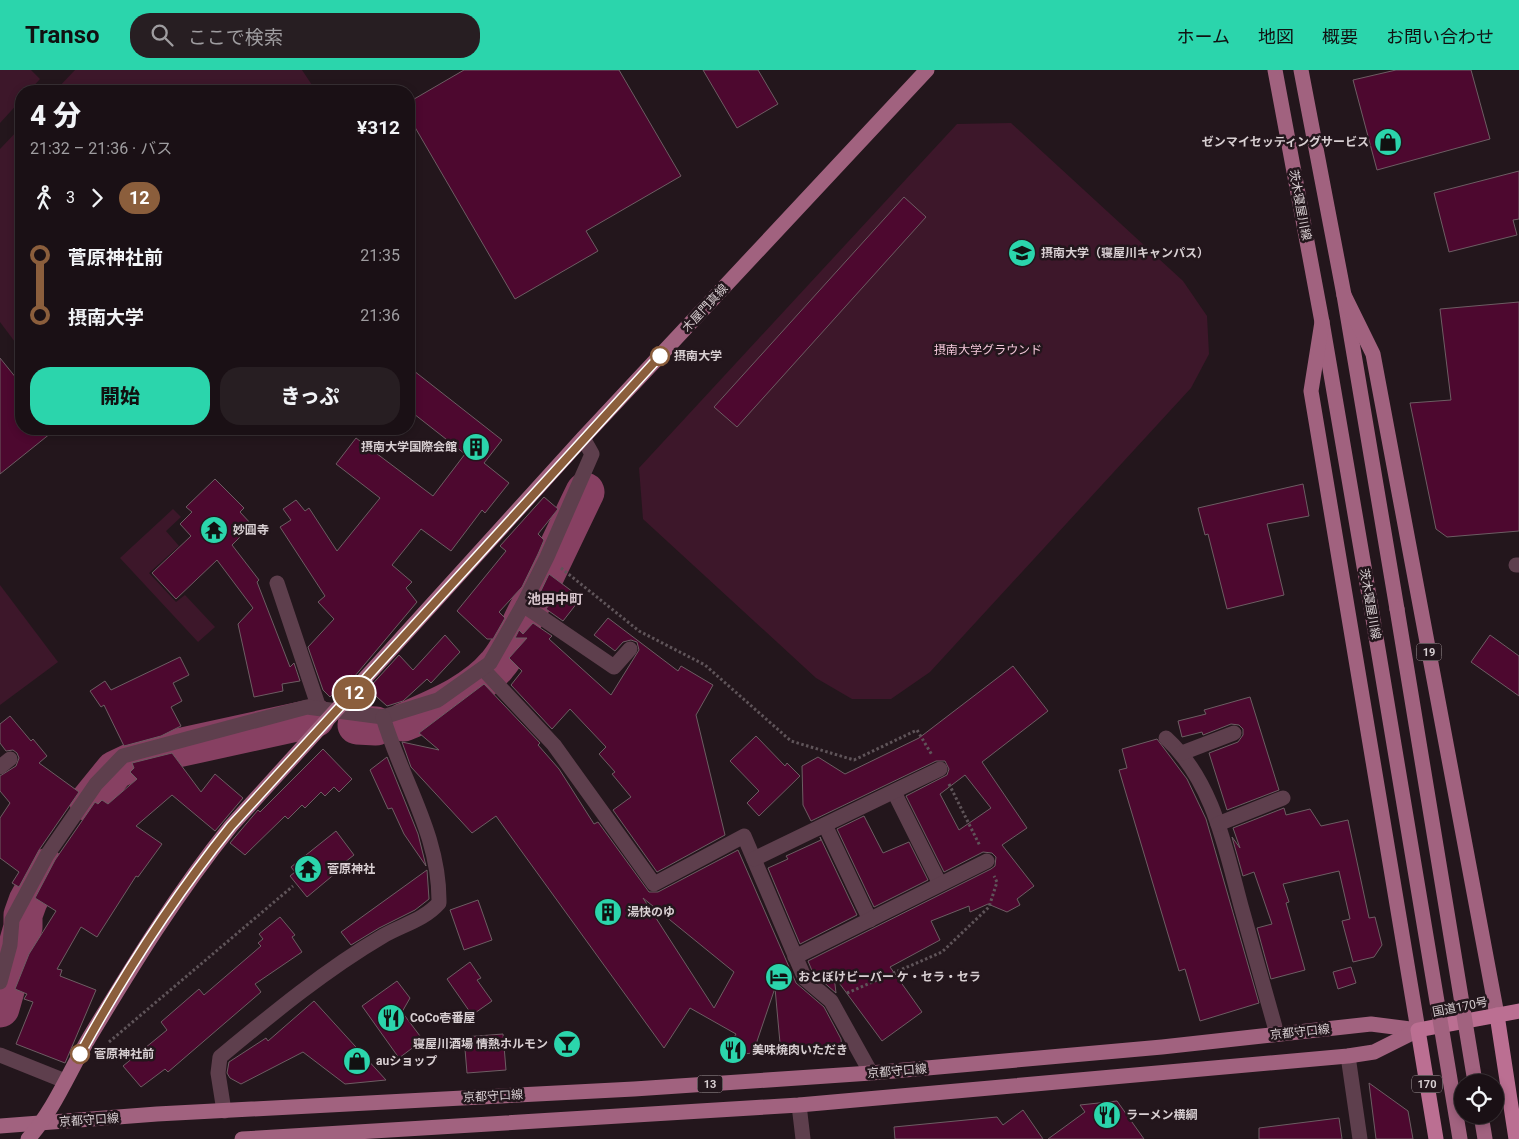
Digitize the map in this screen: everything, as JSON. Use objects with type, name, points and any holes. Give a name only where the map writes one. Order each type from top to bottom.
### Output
[{"type":"highway","name":"国道170号","points":[[1436,1139],[1418,1030],[1519,1011]]},
{"type":"highway","name":"国道170号","points":[[1497,1015],[1516,1139]]},
{"type":"main road","name":"木屋門真線","points":[[28,1139],[42,1123],[88,1040],[160,922],[195,870],[281,768],[338,710],[584,438],[927,70]]},
{"type":"main road","name":"茨木寝屋川線","points":[[1275,70],[1322,322],[1460,1139]]},
{"type":"main road","name":"茨木寝屋川線","points":[[1300,70],[1344,295],[1474,1074]]},
{"type":"main road","name":"19","points":[[1344,295],[1373,354],[1497,1015]]},
{"type":"main road","points":[[1322,322],[1311,391],[1418,1030]]},
{"type":"main road","name":"京都守口線","points":[[0,1126],[224,1111],[634,1089],[871,1073],[1162,1047],[1371,1024],[1418,1030]]},
{"type":"main road","name":"京都守口線","points":[[242,1139],[799,1105],[1348,1056],[1374,1052],[1418,1030]]},
{"type":"main road","points":[[1482,1124],[1485,1139]]},
{"type":"street","points":[[0,982],[10,945],[12,920],[47,855],[96,784],[123,756],[307,707],[383,717],[438,700],[486,672],[527,608],[592,454],[584,438]]},
{"type":"street","points":[[277,583],[319,708]]},
{"type":"street","points":[[527,608],[614,667],[630,649]]},
{"type":"street","points":[[486,672],[554,745],[654,884],[744,836],[805,979],[831,1001],[871,1073]]},
{"type":"street","points":[[224,1111],[218,1073],[220,1057],[292,998],[383,936],[431,913],[439,904],[439,881],[426,824],[393,751],[383,717]]},
{"type":"street","points":[[1182,753],[1234,733]]},
{"type":"street","points":[[1166,738],[1182,753],[1202,784],[1218,824],[1277,1034]]},
{"type":"street","points":[[754,859],[940,769]]},
{"type":"street","points":[[894,792],[940,884]]},
{"type":"street","points":[[1218,824],[1283,798]]},
{"type":"street","points":[[825,825],[870,920]]},
{"type":"street","points":[[795,957],[987,861]]},
{"type":"street","points":[[0,1055],[65,1081]]},
{"type":"street","points":[[1348,1056],[1360,1139]]},
{"type":"street","points":[[799,1105],[803,1139]]},
{"type":"path","points":[[555,563],[639,631],[705,665],[791,741],[854,760],[917,730],[940,769],[997,882],[989,907],[942,952],[831,1001]]},
{"type":"path","points":[[88,1040],[105,1045],[293,886]]},
{"type":"green space","points":[[0,70],[31,70],[40,79],[34,85],[15,85],[15,107],[0,123]]},
{"type":"green space","points":[[75,70],[302,70],[312,85],[61,85]]},
{"type":"green space","name":"摂南大学グラウンド","points":[[1011,123],[1183,281],[1207,316],[1209,354],[1191,388],[930,672],[891,699],[852,699],[816,678],[643,519],[639,468],[957,124]]},
{"type":"green space","points":[[15,133],[15,342],[0,322],[0,149]]},
{"type":"green space","points":[[173,509],[181,517],[166,531],[179,546],[149,573],[176,602],[185,595],[215,627],[198,642],[120,558]]},
{"type":"green space","points":[[0,585],[58,662],[0,705]]},
{"type":"building","points":[[464,70],[619,70],[681,176],[586,231],[598,251],[515,299],[415,127],[415,99]]},
{"type":"building","points":[[703,70],[758,70],[778,104],[737,128]]},
{"type":"building","points":[[1396,70],[1471,70],[1490,139],[1377,170],[1353,80]]},
{"type":"building","points":[[1519,171],[1519,219],[1513,220],[1517,235],[1449,252],[1434,193]]},
{"type":"building","points":[[904,197],[926,217],[737,427],[714,407]]},
{"type":"building","points":[[1519,302],[1519,531],[1447,537],[1436,529],[1410,403],[1451,400],[1440,309]]},
{"type":"building","points":[[0,358],[15,377],[15,435],[49,435],[0,474]]},
{"type":"building","points":[[415,372],[502,440],[484,463],[509,483],[485,513],[482,510],[451,551],[421,529],[392,565],[412,582],[406,588],[417,602],[354,677],[351,675],[330,697],[323,690],[308,647],[334,619],[318,602],[325,596],[280,527],[291,520],[283,509],[296,500],[305,511],[309,508],[337,551],[380,498],[336,464],[356,438],[433,496],[465,454],[415,415]]},
{"type":"building","points":[[215,479],[244,508],[240,512],[252,525],[232,545],[259,580],[257,582],[290,667],[294,663],[300,681],[282,684],[283,691],[254,697],[238,624],[253,608],[217,560],[176,599],[152,573],[191,536],[180,524],[192,512],[186,507]]},
{"type":"building","points":[[1303,484],[1309,516],[1267,524],[1284,595],[1227,609],[1208,534],[1205,535],[1198,508]]},
{"type":"building","points":[[544,497],[558,509],[538,534],[544,540],[522,587],[499,612],[505,618],[493,639],[487,639],[457,611],[506,551],[500,546]]},
{"type":"building","points":[[549,574],[581,598],[563,621],[546,609],[549,605],[538,597]]},
{"type":"building","points":[[608,618],[678,671],[681,666],[713,685],[696,715],[725,835],[657,872],[613,810],[631,797],[612,774],[615,772],[599,754],[606,747],[570,709],[552,729],[511,685],[522,671],[509,658],[527,638],[515,638],[519,630],[523,634],[533,623],[552,636],[549,639],[611,695],[639,650],[637,642],[631,640],[623,642],[615,651],[594,635]]},
{"type":"building","points":[[445,635],[460,652],[431,683],[427,679],[403,701],[387,706],[368,689],[399,655],[413,670]]},
{"type":"building","points":[[1490,635],[1519,656],[1519,696],[1471,662]]},
{"type":"building","points":[[180,657],[189,675],[173,683],[182,701],[171,707],[181,726],[161,736],[124,746],[104,705],[101,707],[90,691],[105,681],[111,690]]},
{"type":"building","points":[[1013,666],[1048,711],[982,762],[1027,828],[1002,845],[1034,886],[1017,899],[1020,905],[1007,912],[988,904],[970,912],[969,906],[931,921],[940,940],[890,967],[922,1012],[882,1041],[834,976],[836,993],[813,973],[808,961],[991,869],[995,866],[996,857],[992,853],[983,852],[944,872],[906,796],[947,775],[949,769],[945,761],[936,761],[811,821],[803,805],[802,766],[818,757],[845,774],[919,738]],"holes":[[[965,775],[991,808],[959,830],[940,794]]]},
{"type":"building","points":[[484,684],[540,743],[538,745],[559,769],[594,824],[598,822],[649,892],[658,892],[738,850],[796,983],[824,1007],[841,1039],[842,1049],[781,1054],[775,988],[753,1053],[723,1056],[736,1034],[690,1008],[664,1048],[496,816],[472,833],[411,767],[402,742],[439,750],[419,733]],"holes":[[[643,898],[734,972],[714,1008]]]},
{"type":"building","points":[[1250,697],[1279,790],[1227,810],[1209,753],[1238,742],[1243,735],[1243,729],[1239,725],[1231,724],[1203,735],[1202,732],[1182,737],[1178,721],[1206,714],[1204,710]]},
{"type":"building","points":[[10,716],[31,741],[33,739],[47,756],[39,763],[79,792],[39,850],[19,887],[12,883],[19,872],[0,858],[0,818],[10,803],[0,791],[0,776],[16,766],[19,758],[17,753],[13,750],[6,751],[0,743],[0,724]]},
{"type":"building","points":[[756,736],[785,766],[787,763],[800,776],[759,816],[747,803],[759,791],[730,761]]},
{"type":"building","points":[[1157,739],[1187,779],[1206,819],[1259,1003],[1200,1021],[1185,969],[1179,971],[1119,770],[1127,768],[1122,749]]},
{"type":"building","points":[[323,749],[352,779],[339,792],[334,787],[325,796],[321,792],[305,808],[302,805],[288,819],[285,816],[245,855],[230,843],[258,810],[260,812]]},
{"type":"building","points":[[172,753],[201,792],[215,774],[243,798],[215,831],[172,795],[136,826],[162,844],[138,877],[136,876],[97,937],[81,927],[57,969],[62,970],[60,976],[96,990],[65,1063],[16,1044],[33,1002],[24,999],[27,994],[15,989],[29,954],[56,911],[35,898],[55,860],[95,802],[98,804],[102,800],[108,804],[137,779],[130,772],[134,768],[132,763]]},
{"type":"building","points":[[387,757],[418,834],[426,866],[404,834],[392,808],[388,809],[370,770]]},
{"type":"building","points":[[1284,808],[1286,815],[1310,809],[1321,826],[1348,820],[1369,918],[1375,917],[1382,945],[1374,957],[1353,962],[1342,921],[1350,919],[1339,871],[1283,884],[1289,902],[1286,903],[1305,970],[1271,979],[1257,928],[1272,924],[1254,872],[1243,876],[1232,837],[1240,848],[1233,828]]},
{"type":"building","points":[[864,816],[883,853],[909,842],[928,880],[874,907],[837,829]]},
{"type":"building","points":[[336,831],[354,855],[307,897],[290,876],[295,872],[291,867]]},
{"type":"building","points":[[820,837],[857,915],[800,944],[768,868],[788,859],[786,856],[821,840]]},
{"type":"building","points":[[427,870],[429,899],[415,910],[351,945],[341,932]]},
{"type":"building","points":[[478,900],[492,940],[464,950],[450,910]]},
{"type":"building","points":[[280,917],[295,935],[292,937],[302,952],[255,984],[261,992],[168,1072],[165,1069],[141,1087],[123,1066],[167,1030],[161,1022],[199,989],[204,995],[261,946],[258,943],[263,939],[259,934]]},
{"type":"building","points":[[470,962],[481,978],[477,980],[492,1001],[472,1015],[447,979]]},
{"type":"building","points":[[1351,967],[1356,983],[1338,989],[1333,972]]},
{"type":"building","points":[[397,981],[410,998],[402,1012],[423,1040],[399,1058],[362,1006]]},
{"type":"building","points":[[314,1001],[386,1080],[345,1084],[303,1052],[241,1084],[230,1078],[227,1073],[229,1062],[266,1038],[268,1041]]},
{"type":"building","points":[[503,1034],[506,1070],[467,1073],[464,1037]]},
{"type":"building","points":[[1369,1083],[1408,1111],[1413,1139],[1376,1139]]},
{"type":"building","name":"ラーメン横綱","points":[[1117,1101],[1144,1139],[1048,1139],[1085,1112],[1080,1105]]},
{"type":"building","points":[[1023,1110],[1043,1139],[895,1139],[894,1127],[997,1117],[1003,1125]]},
{"type":"building","points":[[1339,1118],[1342,1139],[1259,1139],[1259,1128]]},
{"type":"waterway","points":[[404,722],[466,692],[488,675],[502,659],[585,492]]},
{"type":"waterway","points":[[89,802],[115,770],[134,761],[173,749],[315,718]]},
{"type":"waterway","points":[[357,725],[376,726]]},
{"type":"waterway","points":[[0,1008],[23,927],[23,915],[28,901],[46,868]]},
{"type":"bus line","name":"12","points":[[80,1054],[160,922],[195,870],[231,826],[288,761],[338,710],[660,356]]},
{"type":"place","name":"ゼンマイセッティングサービス","points":[[1388,142]]},
{"type":"place","name":"摂南大学（寝屋川キャンパス）","points":[[1022,253]]},
{"type":"place","name":"摂南大学","points":[[660,356]]},
{"type":"place","name":"摂南大学国際会館","points":[[476,447]]},
{"type":"place","name":"妙圓寺","points":[[214,530]]},
{"type":"place","name":"菅原神社","points":[[308,869]]},
{"type":"place","name":"湯快のゆ","points":[[608,912]]},
{"type":"place","name":"おとぼけビーバー ケ・セラ・セラ","points":[[779,977]]},
{"type":"place","name":"CoCo壱番屋","points":[[391,1018]]},
{"type":"place","name":"寝屋川酒場 情熱ホルモン","points":[[567,1044]]},
{"type":"place","name":"美味焼肉いただき","points":[[733,1050]]},
{"type":"place","name":"菅原神社前","points":[[80,1054]]},
{"type":"place","name":"auショップ","points":[[357,1061]]},
{"type":"place","name":"ラーメン横綱","points":[[1107,1115]]},
{"type":"district","name":"池田中町","points":[[555,599]]}]
